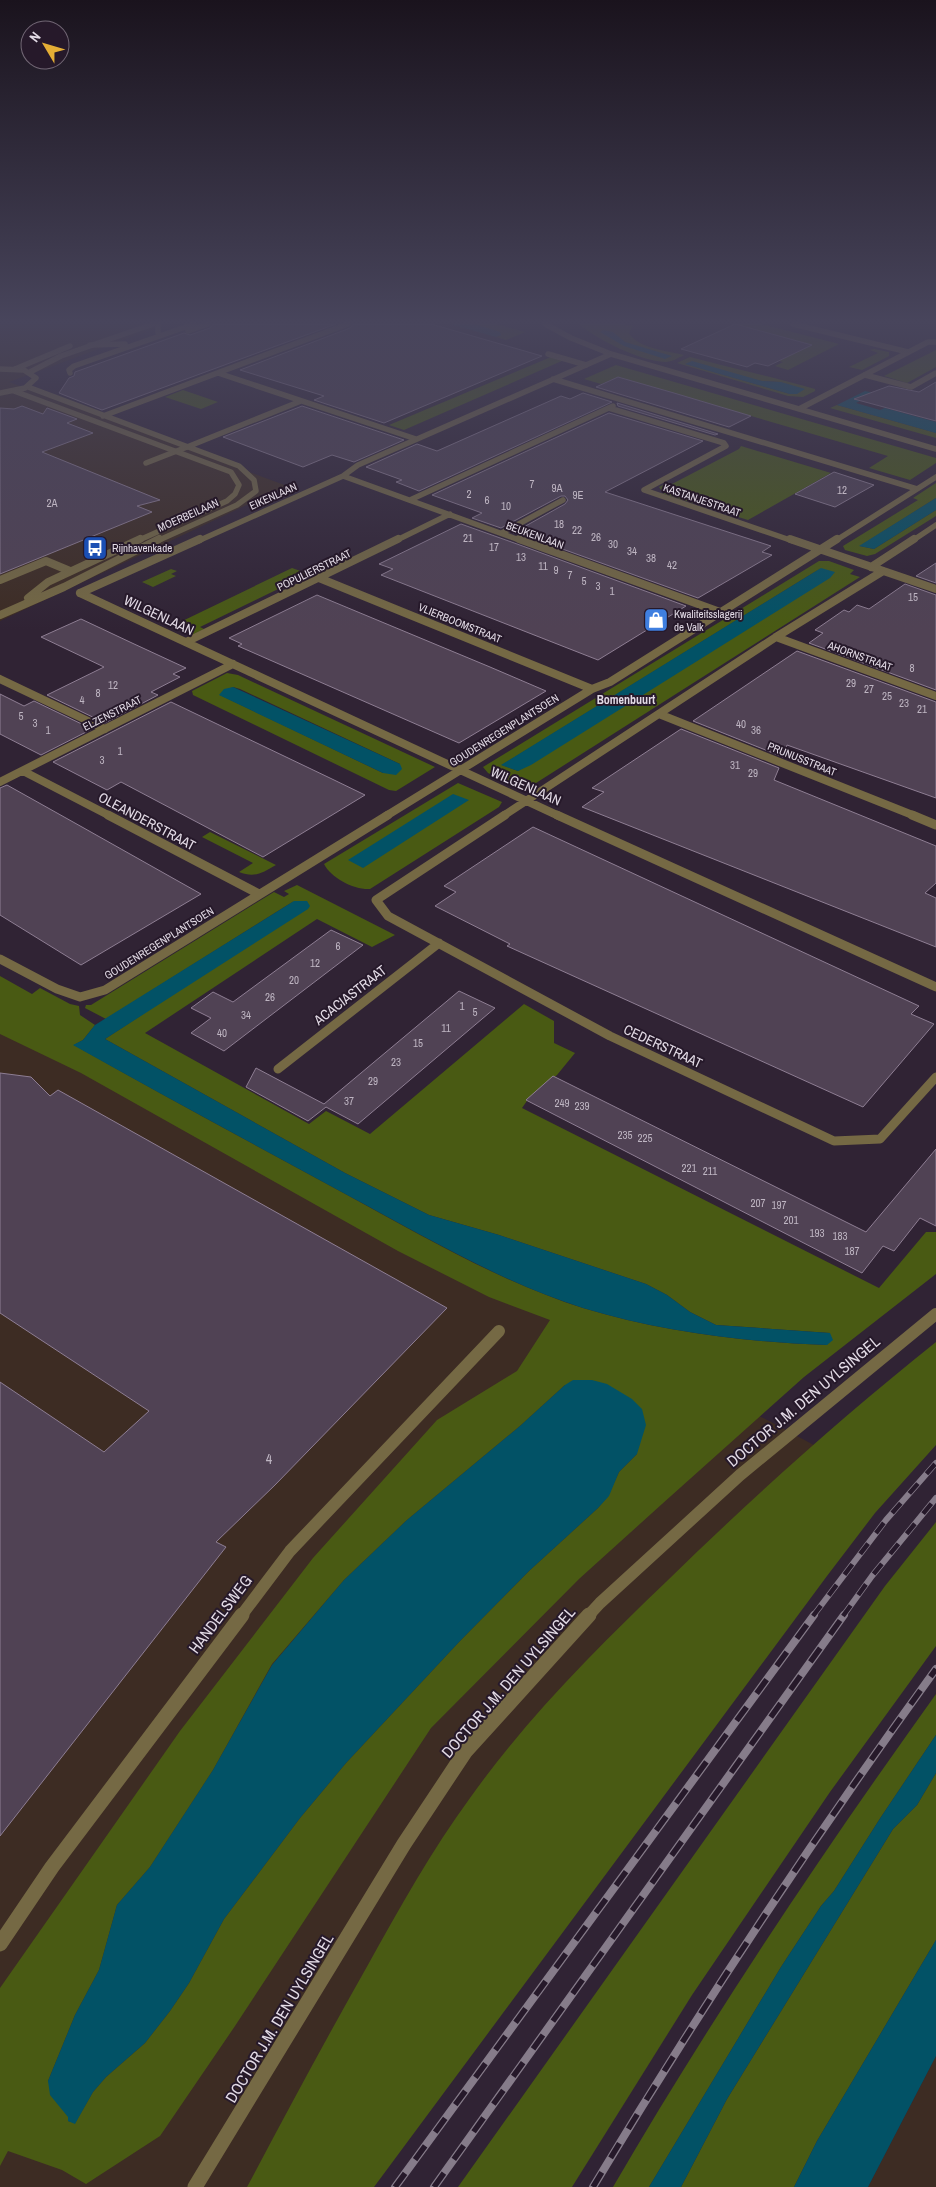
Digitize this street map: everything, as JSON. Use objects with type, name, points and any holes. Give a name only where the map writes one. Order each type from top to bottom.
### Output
[{"type":"street","name":"MOERBEILAAN","points":[[19,606],[48,582],[226,500],[235,494],[239,485],[231,472],[108,426]]},
{"type":"street","name":"MOERBEILAAN","points":[[0,615],[64,587],[171,533],[237,504],[256,491],[255,479],[239,466],[133,426]]},
{"type":"street","points":[[146,463],[239,426]]},
{"type":"street","points":[[377,426],[416,439]]},
{"type":"street","name":"EIKENLAAN","points":[[80,593],[343,476],[358,465],[446,426]]},
{"type":"street","points":[[410,500],[570,426]]},
{"type":"street","name":"KASTANJESTRAAT","points":[[668,426],[724,443],[726,446],[644,490],[818,550]]},
{"type":"street","points":[[711,426],[917,488]]},
{"type":"street","points":[[861,426],[936,448]]},
{"type":"street","name":"BEUKENLAAN","points":[[343,476],[720,612]]},
{"type":"street","name":"GOUDENREGENPLANTSOEN","points":[[0,959],[57,989],[80,997],[105,990],[592,689],[610,682],[936,476]]},
{"type":"street","points":[[502,533],[563,500]]},
{"type":"street","name":"POPULIERSTRAAT","points":[[186,642],[450,514]]},
{"type":"street","points":[[872,568],[936,525]]},
{"type":"street","points":[[818,550],[936,589]]},
{"type":"street","points":[[0,580],[46,561],[70,571]]},
{"type":"street","points":[[527,801],[776,637],[883,571]]},
{"type":"street","name":"VLIERBOOMSTRAAT","points":[[319,578],[592,689]]},
{"type":"street","name":"WILGENLAAN","points":[[80,593],[459,771],[936,987]]},
{"type":"street","name":"AHORNSTRAAT","points":[[776,637],[936,696]]},
{"type":"street","name":"ELZENSTRAAT","points":[[0,782],[233,664]]},
{"type":"street","points":[[0,679],[105,729]]},
{"type":"street","name":"PRUNUSSTRAAT","points":[[659,714],[936,825]]},
{"type":"street","name":"OLEANDERSTRAAT","points":[[23,771],[259,894]]},
{"type":"street","name":"CEDERSTRAAT","points":[[527,801],[376,900],[388,916],[610,1036],[834,1141],[880,1139],[936,1077]]},
{"type":"street","name":"ACACIASTRAAT","points":[[278,1069],[439,943]]},
{"type":"street","name":"DOCTOR J.M. DEN UYLSINGEL","points":[[195,2187],[404,1844],[465,1752],[600,1603],[740,1475],[936,1314]]},
{"type":"street","name":"HANDELSWEG","points":[[0,1944],[52,1867],[290,1551],[499,1331]]},
{"type":"shaded area","points":[[0,426],[127,426],[287,486],[0,621]]},
{"type":"shaded area","points":[[0,1006],[412,1230],[866,1473],[314,2187],[0,2187]]},
{"type":"shaded area","points":[[936,2056],[936,2187],[868,2187]]},
{"type":"green space","points":[[392,426],[413,426],[404,430]]},
{"type":"green space","points":[[786,426],[826,426],[936,458],[936,463],[910,480],[869,468],[888,456]]},
{"type":"green space","points":[[894,426],[911,426],[936,433],[936,438]]},
{"type":"green space","points":[[741,446],[831,473],[748,520],[664,494],[659,487],[667,483],[672,484],[739,449]]},
{"type":"green space","points":[[936,483],[936,498],[860,546],[874,549],[936,510],[936,516],[875,554],[867,556],[845,550],[843,546],[918,500],[913,498]]},
{"type":"green space","points":[[819,561],[829,561],[854,570],[850,574],[860,577],[525,790],[488,773],[483,767]],"holes":[[[821,568],[518,771],[502,765]]]},
{"type":"green space","points":[[292,568],[309,574],[200,627],[204,629],[192,635],[172,626]]},
{"type":"green space","points":[[171,569],[177,571],[171,574],[176,576],[153,587],[142,582]]},
{"type":"green space","points":[[227,673],[238,675],[435,767],[396,791],[389,790],[193,695],[192,691]],"holes":[[[233,687],[400,764],[383,773],[220,695]]]},
{"type":"green space","points":[[458,783],[502,802],[499,807],[370,889],[350,885],[337,878],[327,869],[324,864]]},
{"type":"green space","points":[[210,832],[276,865],[254,875],[239,872],[253,863],[202,837]]},
{"type":"green space","points":[[297,885],[395,935],[372,947],[317,919],[145,1033],[309,1124],[326,1111],[370,1134],[524,1004],[554,1021],[554,1043],[575,1053],[557,1075],[529,1098],[522,1108],[879,1288],[926,1232],[936,1232],[936,1274],[804,1377],[662,1504],[579,1579],[431,1728],[235,2026],[160,2136],[86,2184],[62,2170],[8,2151],[0,2166],[0,1988],[180,1731],[313,1558],[437,1420],[517,1371],[550,1320],[489,1297],[398,1251],[81,1073],[0,1034],[0,976],[32,994],[40,988],[70,1004],[79,1006],[80,1015],[95,1025],[83,1040],[74,1045],[434,1243],[522,1285],[583,1308],[643,1323],[704,1334],[765,1341],[827,1345],[830,1333],[716,1325],[690,1312],[667,1295],[646,1284],[499,1235],[429,1215],[345,1173],[105,1039],[140,1016],[294,901],[106,1019],[85,1008],[86,1005],[91,1005],[274,892],[284,897],[289,894],[284,891]],"holes":[[[565,1385],[637,1454],[619,1472],[608,1496],[598,1508],[529,1571],[459,1642],[346,1763],[300,1818],[224,1919],[189,1983],[170,2011],[145,2043],[106,2077],[93,2092],[75,2123],[68,2121],[69,2117],[48,2081],[75,2015],[99,1970],[117,1905],[150,1867],[213,1770],[272,1664],[344,1580],[407,1520],[520,1426]]]},
{"type":"green space","points":[[936,1342],[936,1445],[875,1513],[827,1576],[374,2187],[247,2187],[338,2019],[417,1879],[456,1818],[515,1740],[538,1712],[589,1658],[732,1519],[832,1428]]},
{"type":"green space","points":[[936,1522],[936,1646],[830,1792],[692,1995],[572,2187],[458,2187],[885,1586]]},
{"type":"green space","points":[[936,1694],[936,1735],[834,1891],[821,1906],[781,1967],[649,2187],[613,2187],[689,2061],[769,1936],[851,1814]]},
{"type":"green space","points":[[936,1773],[936,1940],[817,2141],[794,2187],[681,2187],[727,2099],[893,1829],[917,1805]]},
{"type":"water","points":[[911,426],[936,426],[936,433]]},
{"type":"water","points":[[936,498],[936,510],[874,549],[859,546]]},
{"type":"water","points":[[821,568],[835,572],[830,578],[531,765],[518,771],[501,765]]},
{"type":"water","points":[[233,687],[400,764],[402,769],[396,775],[383,773],[219,695],[224,689]]},
{"type":"water","points":[[453,794],[469,800],[363,868],[348,860]]},
{"type":"water","points":[[294,901],[307,901],[310,906],[105,1039],[345,1173],[429,1215],[499,1235],[646,1284],[667,1295],[690,1312],[716,1325],[830,1333],[833,1340],[827,1345],[765,1341],[704,1334],[613,1316],[552,1297],[493,1272],[434,1242],[73,1045],[83,1040],[95,1025]]},
{"type":"water","points":[[573,1380],[592,1380],[607,1384],[632,1399],[642,1409],[646,1425],[637,1454],[619,1472],[609,1496],[529,1571],[459,1642],[346,1763],[300,1818],[224,1919],[189,1983],[170,2011],[145,2043],[106,2077],[93,2092],[75,2124],[68,2121],[68,2117],[50,2095],[48,2081],[75,2015],[99,1970],[117,1905],[150,1867],[213,1770],[272,1665],[344,1580],[407,1520]]},
{"type":"water","points":[[936,1735],[936,1773],[917,1805],[893,1829],[727,2099],[681,2187],[649,2187],[781,1967],[821,1906],[834,1891]]},
{"type":"water","points":[[936,1940],[936,2056],[868,2187],[794,2187],[817,2141]]},
{"type":"building","points":[[0,426],[75,426],[93,433],[42,452],[160,500],[137,506],[152,512],[0,574]]},
{"type":"building","points":[[251,426],[362,426],[404,440],[354,462],[332,455],[303,467],[223,437]]},
{"type":"building","points":[[493,426],[560,426],[419,491],[396,482],[402,480],[366,467],[417,444],[437,451]]},
{"type":"building","points":[[581,426],[653,426],[703,441],[605,492],[771,546],[762,552],[772,555],[698,598],[521,534],[513,533],[565,504],[568,500],[565,496],[561,496],[501,528],[472,518],[482,513],[432,495]]},
{"type":"building","points":[[685,426],[692,426],[718,434],[715,435]]},
{"type":"building","points":[[834,472],[874,485],[835,507],[795,494]]},
{"type":"building","points":[[461,524],[686,606],[598,660],[381,575],[393,569],[379,564]]},
{"type":"building","points":[[936,563],[936,583],[916,576]]},
{"type":"building","points":[[905,584],[936,595],[936,690],[809,643],[823,633],[815,630],[844,610],[849,612],[857,605],[869,609]]},
{"type":"building","points":[[317,595],[546,691],[459,743],[238,646],[242,644],[229,638]]},
{"type":"building","points":[[81,619],[186,668],[173,674],[180,677],[151,692],[158,695],[105,723],[47,695],[104,667],[41,637]]},
{"type":"building","points":[[797,651],[936,702],[936,798],[787,745],[783,757],[693,721]]},
{"type":"building","points":[[0,694],[24,706],[34,701],[92,729],[41,755],[0,734]]},
{"type":"building","points":[[171,702],[365,795],[263,857],[121,782],[107,790],[53,762]]},
{"type":"building","points":[[681,729],[779,768],[774,780],[936,846],[936,883],[925,893],[936,898],[936,947],[582,807],[604,792],[592,788]]},
{"type":"building","points":[[7,785],[201,894],[81,965],[0,915],[0,788]]},
{"type":"building","points":[[533,827],[919,1006],[911,1014],[934,1024],[863,1107],[507,946],[510,944],[435,906],[456,892],[444,886]]},
{"type":"building","points":[[331,930],[363,945],[224,1051],[191,1033],[211,1018],[191,1008],[213,992],[233,1002]]},
{"type":"building","points":[[459,991],[495,1008],[358,1124],[326,1107],[308,1121],[246,1087],[256,1068],[324,1104]]},
{"type":"building","points":[[0,1073],[31,1077],[50,1096],[58,1090],[447,1308],[275,1485],[216,1542],[226,1547],[0,1836],[0,1382],[104,1452],[149,1411],[0,1313]]},
{"type":"building","points":[[553,1076],[866,1232],[936,1149],[936,1226],[920,1218],[894,1251],[883,1246],[862,1273],[526,1100]]},
{"type":"railway","points":[[813,1616],[886,1520],[936,1463]]},
{"type":"railway","points":[[843,1616],[872,1576],[936,1498]]},
{"type":"railway","points":[[395,2187],[814,1615]]},
{"type":"railway","points":[[434,2187],[844,1615]]},
{"type":"railway","points":[[593,2187],[716,1989],[759,1924],[846,1796],[936,1669]]},
{"type":"place","name":"Rijnhavenkade","points":[[95,548]]},
{"type":"place","name":"Kwaliteitsslagerij de Valk","points":[[656,620]]},
{"type":"district","name":"Bomenbuurt","points":[[626,700]]}]
